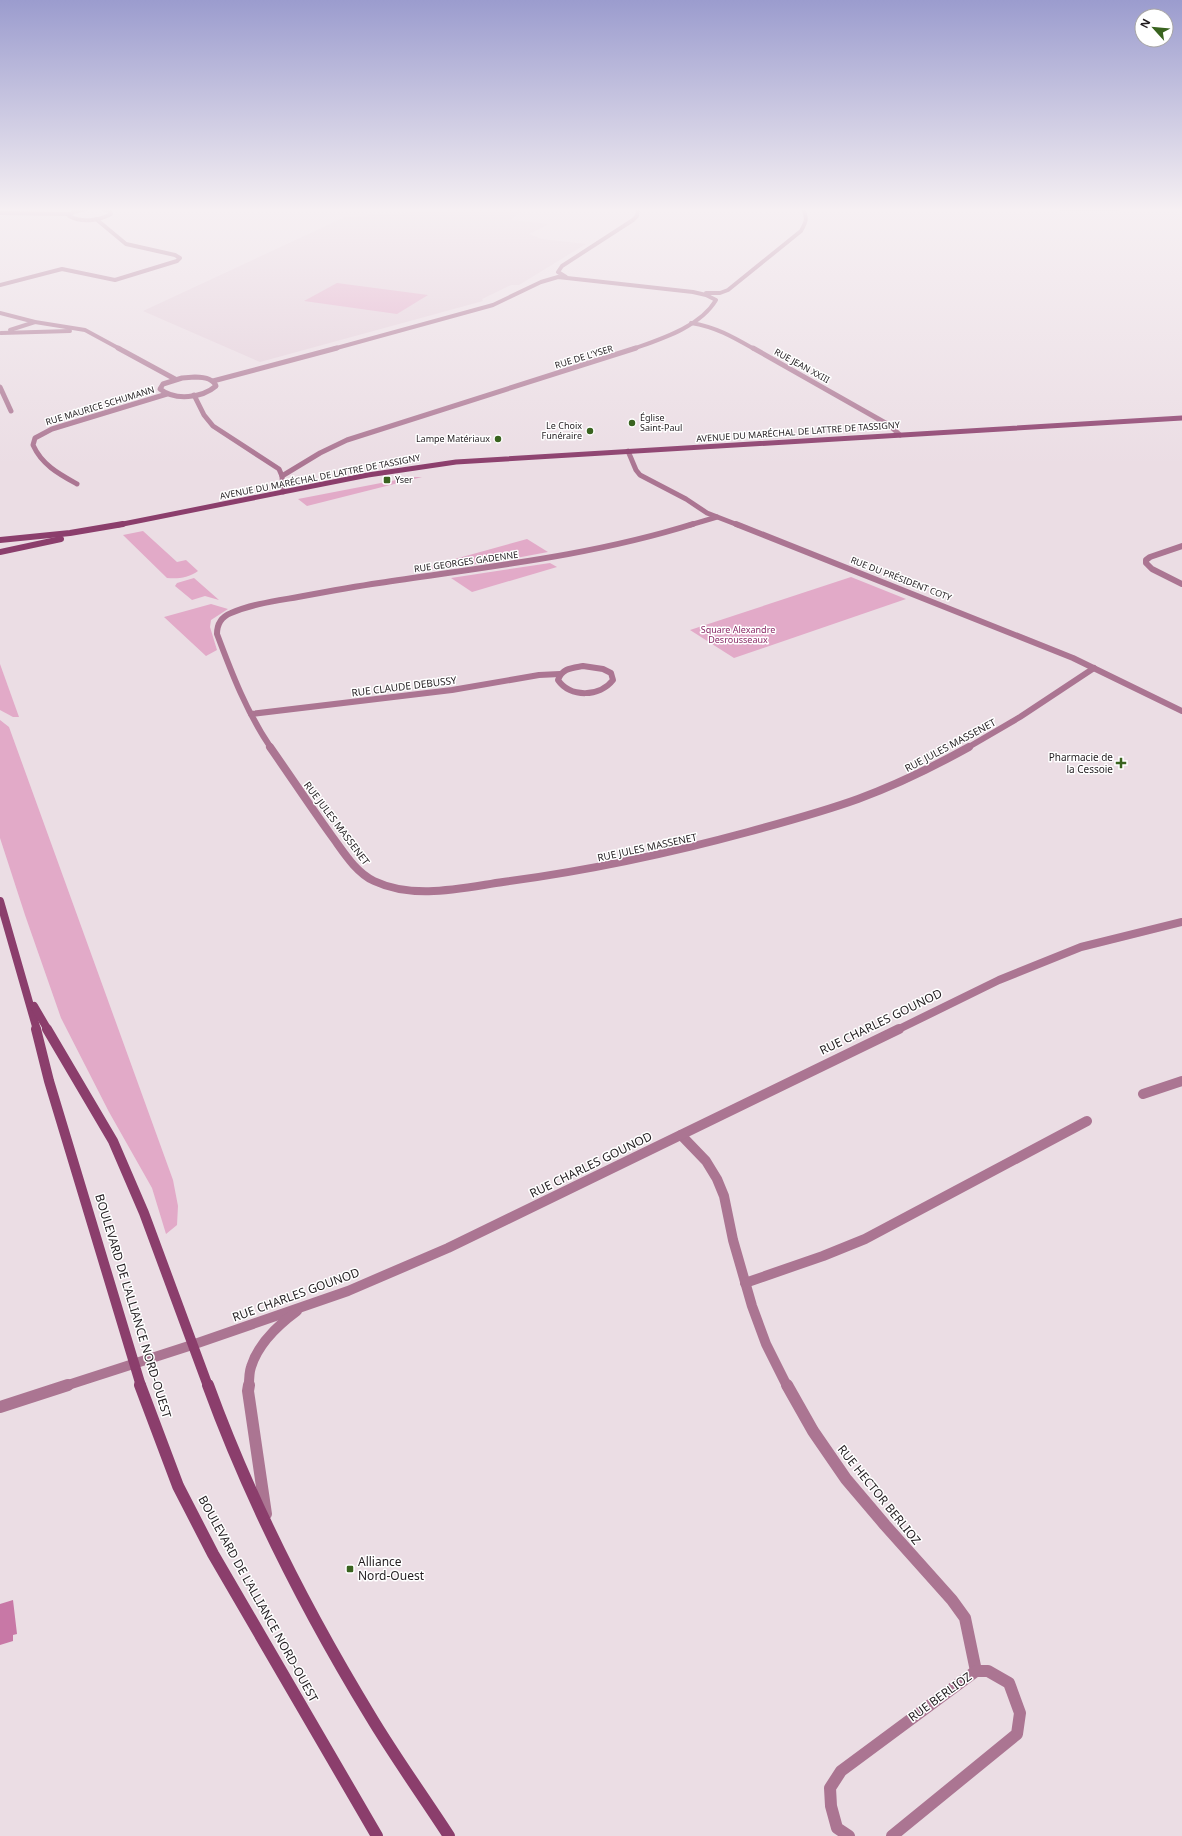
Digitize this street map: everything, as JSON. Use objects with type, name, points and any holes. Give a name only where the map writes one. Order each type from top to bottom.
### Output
[{"type":"main road","name":"AVENUE DU MARÉCHAL DE LATTRE DE TASSIGNY","points":[[0,552],[110,527],[283,492],[392,471],[435,465],[628,451],[1182,418]]},
{"type":"main road","name":"AVENUE DU MARÉCHAL DE LATTRE DE TASSIGNY","points":[[0,540],[70,533],[110,527]]},
{"type":"main road","name":"BOULEVARD DE L'ALLIANCE NORD-OUEST","points":[[0,901],[30,998],[49,1081],[133,1364],[153,1423],[170,1466],[210,1548],[377,1836]]},
{"type":"main road","name":"BOULEVARD DE L'ALLIANCE NORD-OUEST","points":[[30,998],[113,1141],[144,1213],[228,1440],[302,1596],[371,1717],[449,1836]]},
{"type":"street","points":[[213,380],[216,386],[214,389],[194,395],[179,396],[167,394],[162,392],[160,386],[175,379],[196,377],[213,380],[242,374],[493,305],[518,295]]},
{"type":"street","name":"RUE DE L'YSER","points":[[282,476],[320,453],[347,440],[618,355],[663,337],[691,323],[714,305],[716,300],[705,295]]},
{"type":"street","points":[[0,313],[35,322],[85,330],[175,379]]},
{"type":"street","points":[[0,333],[35,322]]},
{"type":"street","name":"RUE JEAN XXIII","points":[[691,323],[709,326],[724,332],[889,424],[900,435]]},
{"type":"street","points":[[0,333],[85,330]]},
{"type":"street","points":[[0,387],[11,411]]},
{"type":"street","name":"RUE MAURICE SCHUMANN","points":[[77,484],[56,472],[43,462],[35,451],[33,445],[35,438],[52,429],[167,394]]},
{"type":"street","points":[[194,395],[210,423],[275,466],[281,472],[283,492]]},
{"type":"street","name":"RUE DU PRÉSIDENT COTY","points":[[628,451],[636,470],[640,475],[717,517],[997,626],[1094,668],[1182,710]]},
{"type":"street","name":"RUE GEORGES GADENNE","points":[[219,621],[232,612],[268,603],[374,584],[550,559],[643,539],[717,517]]},
{"type":"street","points":[[1182,546],[1146,560],[1147,566],[1182,584]]},
{"type":"street","name":"RUE JULES MASSENET","points":[[219,621],[216,626],[217,634],[243,699],[264,738],[314,813],[363,874],[382,885],[414,891],[437,891],[536,878],[600,867],[704,845],[809,816],[856,800],[918,774],[984,740],[1094,668]]},
{"type":"street","name":"RUE CLAUDE DEBUSSY","points":[[251,714],[414,695],[539,675],[560,674],[569,668],[590,666],[607,671],[613,676],[613,680],[606,688],[595,692],[583,693],[562,686],[558,680],[560,674]]},
{"type":"street","name":"RUE CHARLES GOUNOD","points":[[0,1407],[192,1345],[348,1291],[448,1248],[999,980],[1081,947],[1152,928],[1182,922]]},
{"type":"street","points":[[1142,1094],[1182,1081]]},
{"type":"street","points":[[746,1283],[823,1256],[865,1239],[1087,1121]]},
{"type":"street","name":"RUE HECTOR BERLIOZ","points":[[681,1135],[705,1159],[723,1192],[736,1251],[746,1283],[766,1343],[784,1379],[826,1449],[866,1502],[952,1600],[965,1618],[976,1671]]},
{"type":"street","name":"BOULEVARD DE L'ALLIANCE NORD-OUEST","points":[[268,1527],[258,1470],[248,1391],[252,1368],[263,1344],[280,1324],[302,1307]]},
{"type":"street","name":"RUE BERLIOZ","points":[[849,1836],[837,1828],[831,1806],[830,1788],[841,1771],[976,1671],[988,1671],[1009,1683],[1020,1714],[1017,1734],[892,1836]]},
{"type":"shaded area","points":[[178,295],[491,295],[482,299],[483,301],[260,362],[143,311]]},
{"type":"shaded area","points":[[13,1600],[17,1634],[13,1635],[13,1641],[0,1645],[0,1604]]},
{"type":"green space","points":[[316,295],[428,295],[397,314],[304,301]]},
{"type":"green space","points":[[412,477],[422,477],[307,506],[298,499]]},
{"type":"green space","points":[[143,531],[177,562],[186,560],[198,571],[183,578],[167,578],[123,535]]},
{"type":"green space","points":[[527,539],[548,552],[494,562],[429,569],[426,567]]},
{"type":"green space","points":[[550,563],[557,567],[472,592],[451,578]]},
{"type":"green space","name":"Square Alexandre Desrousseaux","points":[[851,577],[906,599],[734,658],[690,630]]},
{"type":"green space","points":[[194,578],[219,600],[205,596],[192,600],[175,586],[177,583]]},
{"type":"green space","points":[[211,604],[228,609],[211,620],[210,627],[217,650],[206,656],[164,617]]},
{"type":"green space","points":[[0,664],[19,717],[13,717],[0,710]]},
{"type":"green space","points":[[0,720],[9,727],[173,1180],[178,1206],[177,1225],[166,1234],[152,1188],[109,1112],[61,1018],[0,838]]},
{"type":"place","name":"Église Saint-Paul","points":[[632,423]]},
{"type":"place","name":"Le Choix Funéraire","points":[[590,431]]},
{"type":"place","name":"Lampe Matériaux","points":[[498,439]]},
{"type":"place","name":"Yser","points":[[387,480]]},
{"type":"place","name":"Pharmacie de la Cessoie","points":[[1121,763]]},
{"type":"place","name":"Alliance Nord-Ouest","points":[[350,1569]]}]
